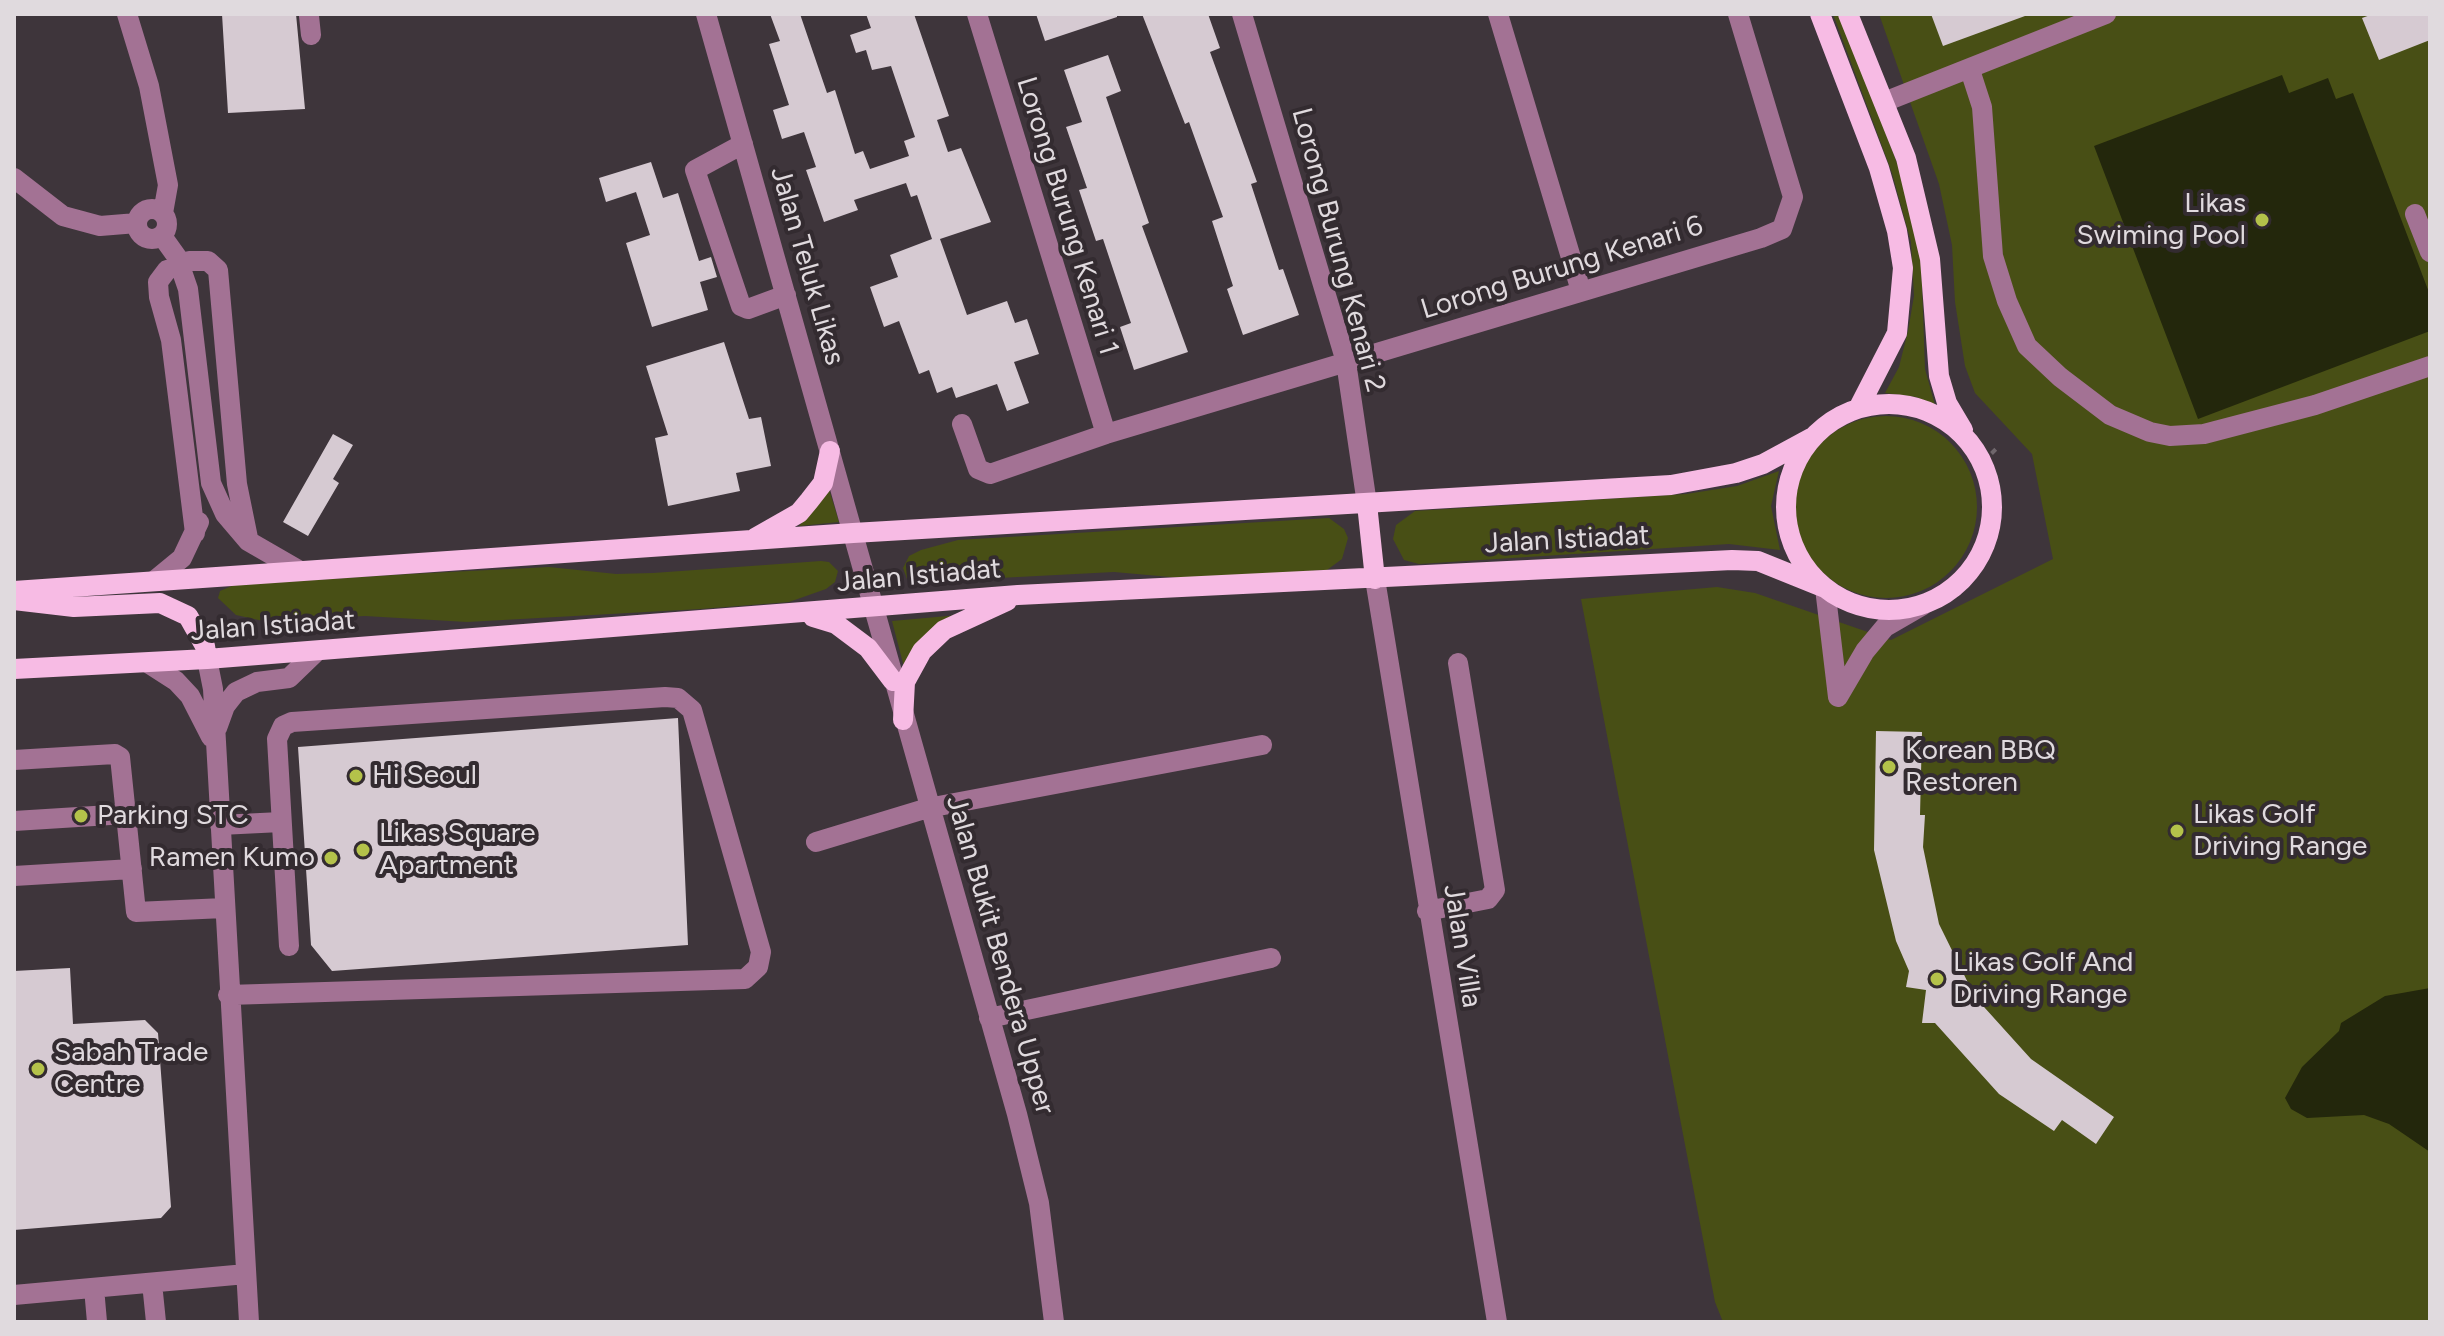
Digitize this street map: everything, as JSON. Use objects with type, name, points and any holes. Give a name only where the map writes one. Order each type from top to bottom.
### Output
[{"type":"main road","points":[[1820,14],[1879,168],[1897,231],[1903,268],[1897,333],[1859,407]]},
{"type":"main road","points":[[1848,14],[1906,158],[1930,259],[1939,376],[1947,403],[1991,454],[1991,531],[1970,572],[1954,589],[1923,605],[1889,611],[1855,605],[1825,588],[1803,563],[1788,522],[1786,499],[1793,467],[1811,438],[1841,414],[1859,407],[1895,402],[1931,411],[1991,454]]},
{"type":"main road","name":"Jalan Istiadat","points":[[14,591],[853,533],[1695,482],[1763,464],[1811,438]]},
{"type":"main road","points":[[751,540],[799,513],[823,483],[830,451]]},
{"type":"main road","points":[[1367,504],[1375,579]]},
{"type":"main road","name":"Jalan Istiadat","points":[[14,669],[317,651],[1018,595],[1732,560],[1758,561],[1825,588]]},
{"type":"main road","points":[[903,720],[905,682],[922,651],[934,638],[1018,595]]},
{"type":"main road","points":[[14,600],[74,607],[160,603],[188,616],[205,646],[207,659]]},
{"type":"main road","points":[[802,613],[836,624],[868,648],[893,681]]},
{"type":"street","points":[[127,14],[149,86],[168,185],[163,213],[168,222],[162,236]]},
{"type":"street","name":"Jalan Teluk Likas","points":[[706,14],[873,608]]},
{"type":"street","name":"Lorong Burung Kenari 1","points":[[977,14],[1106,434]]},
{"type":"street","name":"Lorong Burung Kenari 2","points":[[1242,14],[1346,362],[1367,504]]},
{"type":"street","points":[[1498,14],[1581,291]]},
{"type":"street","name":"Lorong Burung Kenari 6","points":[[962,424],[975,464],[983,474],[1106,434],[1761,238],[1782,229],[1793,197],[1738,14]]},
{"type":"street","points":[[1884,102],[2106,14]]},
{"type":"street","points":[[1970,70],[1982,107],[1993,256],[2007,301],[2027,346],[2060,377],[2110,415],[2150,432],[2170,436],[2204,434],[2274,418],[2430,366]]},
{"type":"street","points":[[743,144],[702,163],[695,170],[698,181],[741,306],[748,309],[786,295]]},
{"type":"street","points":[[14,178],[63,216],[100,226],[137,223]]},
{"type":"street","points":[[162,236],[147,238],[139,232],[137,223],[141,214],[149,209],[163,213]]},
{"type":"street","points":[[2415,214],[2430,252]]},
{"type":"street","points":[[162,236],[177,257],[188,289],[211,483],[225,514],[248,541],[300,571]]},
{"type":"street","points":[[189,261],[208,261],[218,270],[237,484],[248,541]]},
{"type":"street","points":[[167,270],[158,282],[159,297],[171,340],[195,533]]},
{"type":"street","points":[[154,581],[182,558],[195,533],[211,483]]},
{"type":"street","name":"Jalan Villa","points":[[1375,579],[1427,911],[1497,1322]]},
{"type":"street","points":[[1825,588],[1838,697],[1865,651],[1885,627],[1923,605]]},
{"type":"street","name":"Jalan Bukit Bendera Upper","points":[[873,608],[1039,1203],[1054,1322]]},
{"type":"street","points":[[216,741],[225,706],[236,692],[257,682],[289,678],[317,651]]},
{"type":"street","points":[[207,659],[216,741],[228,995],[249,1322]]},
{"type":"street","points":[[148,663],[176,681],[190,696],[216,741]]},
{"type":"street","points":[[1427,911],[1488,899],[1495,890],[1458,663]]},
{"type":"street","points":[[228,995],[745,979],[758,967],[761,952],[692,710],[678,698],[292,722],[283,726],[277,739],[289,946]]},
{"type":"street","points":[[816,842],[928,808],[1262,745]]},
{"type":"street","points":[[14,760],[115,754],[122,763],[136,912],[224,908]]},
{"type":"street","points":[[14,821],[126,814]]},
{"type":"street","points":[[220,825],[281,822]]},
{"type":"street","points":[[14,876],[132,869]]},
{"type":"street","points":[[989,1018],[1271,958]]},
{"type":"street","points":[[14,1295],[246,1274]]},
{"type":"street","points":[[152,1283],[156,1322]]},
{"type":"street","points":[[94,1288],[97,1322]]},
{"type":"green space","points":[[1833,14],[1841,14],[1901,174],[1921,258],[1925,369],[1935,405],[1916,397],[1885,393],[1899,367],[1908,331],[1914,296],[1911,242],[1892,173]]},
{"type":"green space","points":[[1879,14],[2430,14],[2430,1322],[1723,1322],[1715,1302],[1581,599],[1717,587],[1755,593],[1891,640],[2053,559],[2032,454],[1975,393],[1965,366],[1955,302],[1952,245],[1939,184]]},
{"type":"green space","points":[[1886,416],[1921,423],[1937,431],[1950,443],[1962,456],[1970,472],[1977,507],[1970,542],[1962,558],[1950,571],[1937,583],[1921,591],[1886,598],[1851,591],[1835,583],[1822,571],[1810,558],[1802,542],[1795,507],[1802,472],[1810,456],[1822,443],[1835,431],[1851,423]]},
{"type":"green space","points":[[1779,471],[1771,506],[1780,550],[1729,544],[1419,564],[1404,560],[1393,539],[1396,525],[1415,511],[1686,494],[1737,486]]},
{"type":"green space","points":[[827,483],[839,522],[799,526],[818,505]]},
{"type":"green space","points":[[1329,518],[1344,529],[1348,538],[1342,559],[1327,570],[1193,579],[1114,572],[922,582],[907,579],[903,568],[909,556],[958,540]]},
{"type":"green space","points":[[829,562],[838,571],[835,582],[826,589],[789,602],[700,609],[467,622],[365,616],[263,621],[236,615],[218,598],[220,591],[234,585],[410,574],[549,567],[616,574],[653,573]]},
{"type":"green space","points":[[959,615],[905,671],[892,621]]},
{"type":"shaded area","name":"Likas Swiming Pool","points":[[2282,75],[2289,93],[2328,78],[2336,99],[2353,93],[2430,295],[2430,331],[2198,419],[2094,146]]},
{"type":"shaded area","points":[[2430,988],[2430,1152],[2389,1124],[2364,1115],[2307,1118],[2291,1109],[2285,1098],[2302,1067],[2339,1031],[2341,1023],[2385,996]]},
{"type":"building","points":[[222,14],[296,14],[305,109],[228,113]]},
{"type":"building","points":[[770,14],[800,14],[827,93],[835,90],[855,154],[863,151],[870,169],[909,156],[904,141],[915,137],[891,66],[872,70],[866,50],[856,53],[850,35],[871,28],[866,14],[914,14],[949,116],[937,120],[948,152],[961,148],[991,222],[940,239],[967,315],[1007,301],[1015,323],[1027,319],[1039,354],[1014,362],[1029,403],[1007,411],[997,384],[956,398],[952,387],[937,393],[929,370],[919,374],[899,321],[884,327],[870,287],[898,277],[890,255],[932,239],[917,195],[911,197],[906,183],[854,200],[858,210],[824,222],[806,170],[816,167],[804,132],[782,139],[773,110],[789,105],[769,44],[780,41]]},
{"type":"building","points":[[1036,14],[1117,14],[1117,17],[1045,41]]},
{"type":"building","points":[[1142,14],[1208,14],[1220,48],[1210,52],[1257,182],[1251,184],[1279,270],[1283,269],[1299,315],[1243,335],[1227,289],[1233,286],[1212,221],[1223,217],[1189,122],[1185,124]]},
{"type":"building","points":[[1931,14],[2025,14],[2025,16],[1943,46]]},
{"type":"building","points":[[2373,14],[2430,14],[2430,40],[2379,60],[2362,18]]},
{"type":"building","points":[[1108,55],[1121,91],[1106,97],[1149,223],[1142,226],[1188,352],[1134,370],[1120,327],[1131,323],[1103,239],[1096,241],[1079,190],[1087,188],[1066,127],[1082,122],[1064,70]]},
{"type":"building","points":[[651,162],[663,198],[678,193],[699,261],[711,257],[717,277],[700,282],[708,310],[652,327],[626,243],[650,235],[636,192],[606,202],[599,178]]},
{"type":"building","points":[[724,342],[749,419],[761,417],[771,466],[736,473],[740,491],[668,506],[655,438],[668,435],[646,366]]},
{"type":"building","points":[[333,434],[353,445],[333,479],[339,483],[308,536],[283,522]]},
{"type":"building","points":[[678,718],[688,945],[332,971],[311,945],[298,747]]},
{"type":"building","name":"Likas Golf And Driving Range","points":[[1876,731],[1922,732],[1920,815],[1925,815],[1923,847],[1939,924],[1975,997],[2031,1059],[2114,1117],[2096,1144],[2062,1120],[2054,1131],[1999,1094],[1935,1023],[1922,1023],[1926,990],[1906,987],[1909,971],[1896,941],[1874,850]]},
{"type":"building","name":"Sabah Trade Centre","points":[[70,968],[73,1024],[145,1020],[158,1033],[171,1207],[161,1218],[14,1230],[14,971]]},
{"type":"place","name":"Likas Swiming Pool","points":[[2262,220]]},
{"type":"place","name":"Korean BBQ Restoren","points":[[1889,767]]},
{"type":"place","name":"Hi Seoul","points":[[356,776]]},
{"type":"place","name":"Parking STC","points":[[81,816]]},
{"type":"place","name":"Likas Golf Driving Range","points":[[2177,831]]},
{"type":"place","name":"Likas Square Apartment","points":[[363,850]]},
{"type":"place","name":"Ramen Kumo","points":[[331,858]]},
{"type":"place","name":"Likas Golf And Driving Range","points":[[1937,979]]},
{"type":"place","name":"Sabah Trade Centre","points":[[38,1069]]}]
